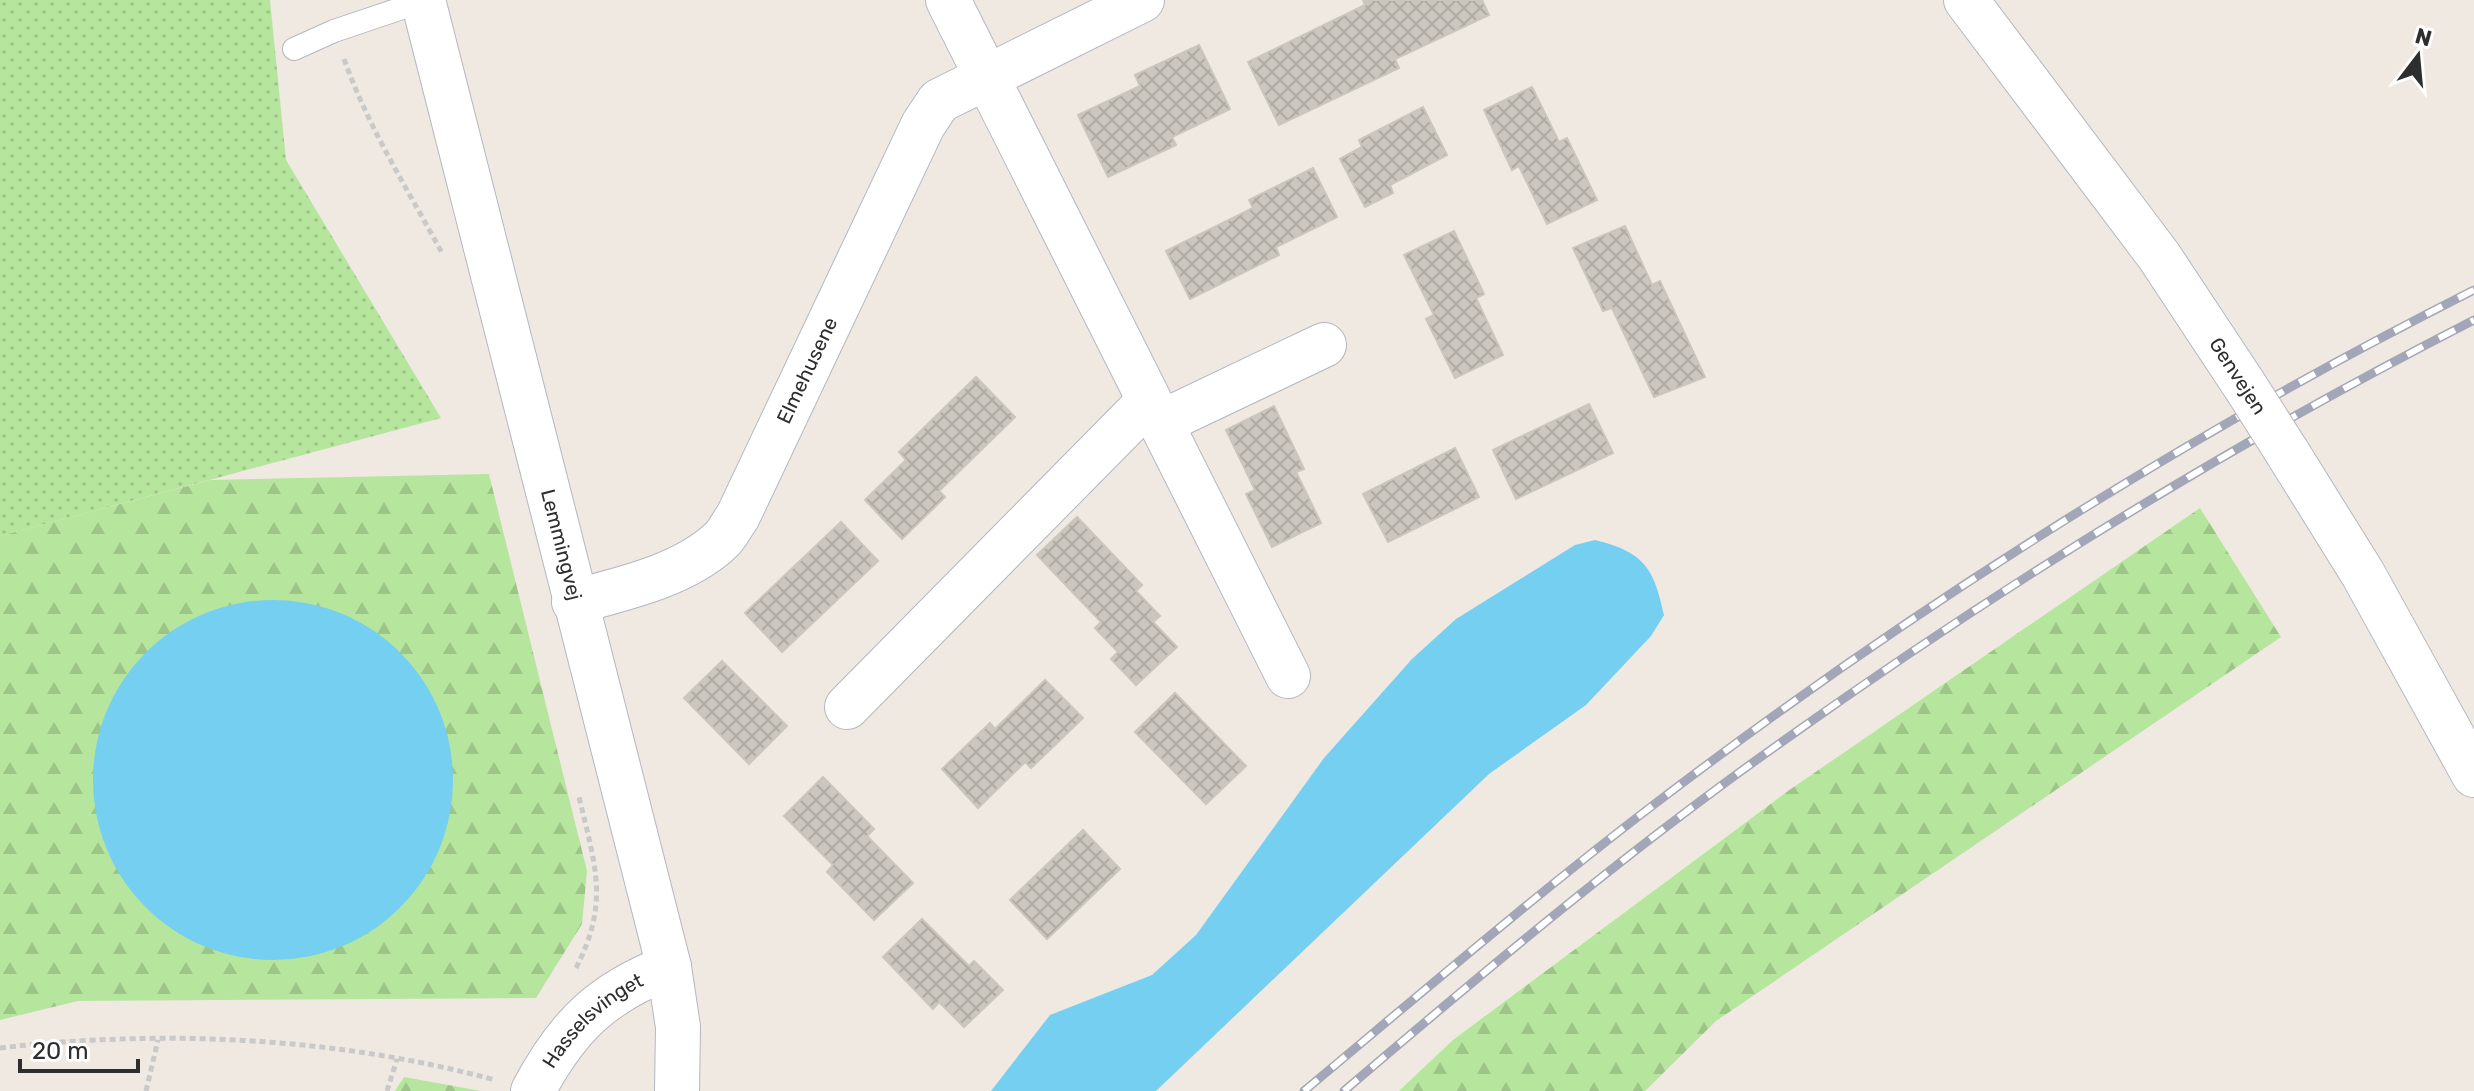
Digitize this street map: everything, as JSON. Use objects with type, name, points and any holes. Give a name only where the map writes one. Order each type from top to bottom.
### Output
[{"type":"street","name":"Lemmingvej","points":[[423,0],[669,967],[678,1027],[677,1091]]},
{"type":"street","points":[[948,0],[1288,676]]},
{"type":"street","name":"Elmehusene","points":[[574,602],[629,587],[683,564],[720,542],[738,516],[923,125],[939,101],[1142,0]]},
{"type":"street","name":"Genvejen","points":[[1966,0],[2159,256],[2245,386],[2363,574],[2474,775]]},
{"type":"street","points":[[847,707],[1155,412],[1324,345]]},
{"type":"street","name":"Hasselsvinget","points":[[533,1091],[555,1051],[575,1026],[607,997],[669,967]]},
{"type":"lane","points":[[294,49],[334,31],[423,0]]},
{"type":"path","points":[[334,31],[358,100],[395,175],[447,264]]},
{"type":"path","points":[[568,983],[590,941],[598,910],[595,868],[578,791]]},
{"type":"path","points":[[0,1048],[158,1040],[299,1046],[464,1071],[533,1091]]},
{"type":"path","points":[[146,1091],[158,1040]]},
{"type":"path","points":[[387,1091],[397,1059]]},
{"type":"green space","points":[[0,0],[270,0],[286,160],[441,418],[0,536]]},
{"type":"green space","points":[[489,474],[587,871],[582,924],[536,998],[78,1001],[0,1020],[0,536],[210,480]]},
{"type":"green space","points":[[2200,508],[2281,637],[1716,1021],[1645,1091],[1399,1091],[1453,1040],[1788,791]]},
{"type":"green space","points":[[404,1077],[481,1091],[395,1091]]},
{"type":"water","points":[[1595,540],[1625,550],[1644,564],[1656,585],[1664,615],[1651,636],[1586,705],[1489,774],[1156,1091],[991,1091],[1050,1015],[1152,975],[1196,935],[1324,758],[1412,659],[1456,619],[1575,545]]},
{"type":"water","points":[[273,600],[308,603],[342,613],[373,630],[400,653],[423,680],[440,711],[450,745],[453,780],[450,815],[440,849],[423,880],[400,907],[373,930],[342,947],[308,957],[273,960],[238,957],[204,947],[173,930],[146,907],[123,880],[106,849],[96,815],[93,780],[96,745],[106,711],[123,680],[146,653],[173,630],[204,613],[238,603]]},
{"type":"building","points":[[1363,0],[1482,0],[1489,15],[1395,59],[1399,68],[1279,125],[1248,62],[1365,5]]},
{"type":"building","points":[[1199,45],[1230,109],[1172,137],[1176,145],[1108,177],[1078,115],[1140,86],[1135,75]]},
{"type":"building","points":[[1532,87],[1559,142],[1567,138],[1597,200],[1547,224],[1519,166],[1512,170],[1484,110]]},
{"type":"building","points":[[1423,107],[1447,155],[1390,185],[1393,193],[1365,207],[1340,159],[1362,147],[1359,140]]},
{"type":"building","points":[[1313,168],[1337,217],[1276,247],[1279,255],[1190,299],[1166,251],[1253,208],[1249,200]]},
{"type":"building","points":[[1625,226],[1652,285],[1660,281],[1705,377],[1654,397],[1612,308],[1603,311],[1573,248]]},
{"type":"building","points":[[1454,231],[1484,294],[1476,298],[1503,355],[1455,378],[1426,319],[1434,315],[1404,255]]},
{"type":"building","points":[[976,377],[1015,417],[939,491],[945,497],[902,539],[865,500],[906,460],[899,452]]},
{"type":"building","points":[[1589,404],[1613,453],[1516,499],[1493,450]]},
{"type":"building","points":[[1274,406],[1304,469],[1296,472],[1321,523],[1272,547],[1246,494],[1255,490],[1226,430]]},
{"type":"building","points":[[1455,448],[1479,497],[1388,542],[1363,494]]},
{"type":"building","points":[[1077,517],[1142,585],[1136,591],[1160,616],[1153,622],[1177,647],[1136,685],[1111,659],[1118,652],[1095,628],[1101,622],[1037,555]]},
{"type":"building","points":[[841,522],[878,561],[782,652],[745,613]]},
{"type":"building","points":[[722,661],[787,726],[749,764],[684,698]]},
{"type":"building","points":[[1045,680],[1083,718],[1031,768],[1025,762],[978,808],[942,769],[990,723],[995,729]]},
{"type":"building","points":[[1175,693],[1246,766],[1206,804],[1135,732]]},
{"type":"building","points":[[823,777],[874,829],[867,836],[913,883],[874,920],[827,872],[833,865],[784,816]]},
{"type":"building","points":[[1083,830],[1120,869],[1047,939],[1010,900]]},
{"type":"building","points":[[922,919],[969,966],[974,961],[1003,990],[964,1027],[939,1002],[933,1009],[883,957]]},
{"type":"railway","points":[[1304,1091],[1608,840],[1848,663],[2051,529],[2155,465],[2260,404],[2474,290]]},
{"type":"railway","points":[[1344,1091],[1616,866],[1729,780],[1868,681],[2036,570],[2209,465],[2474,320]]}]
